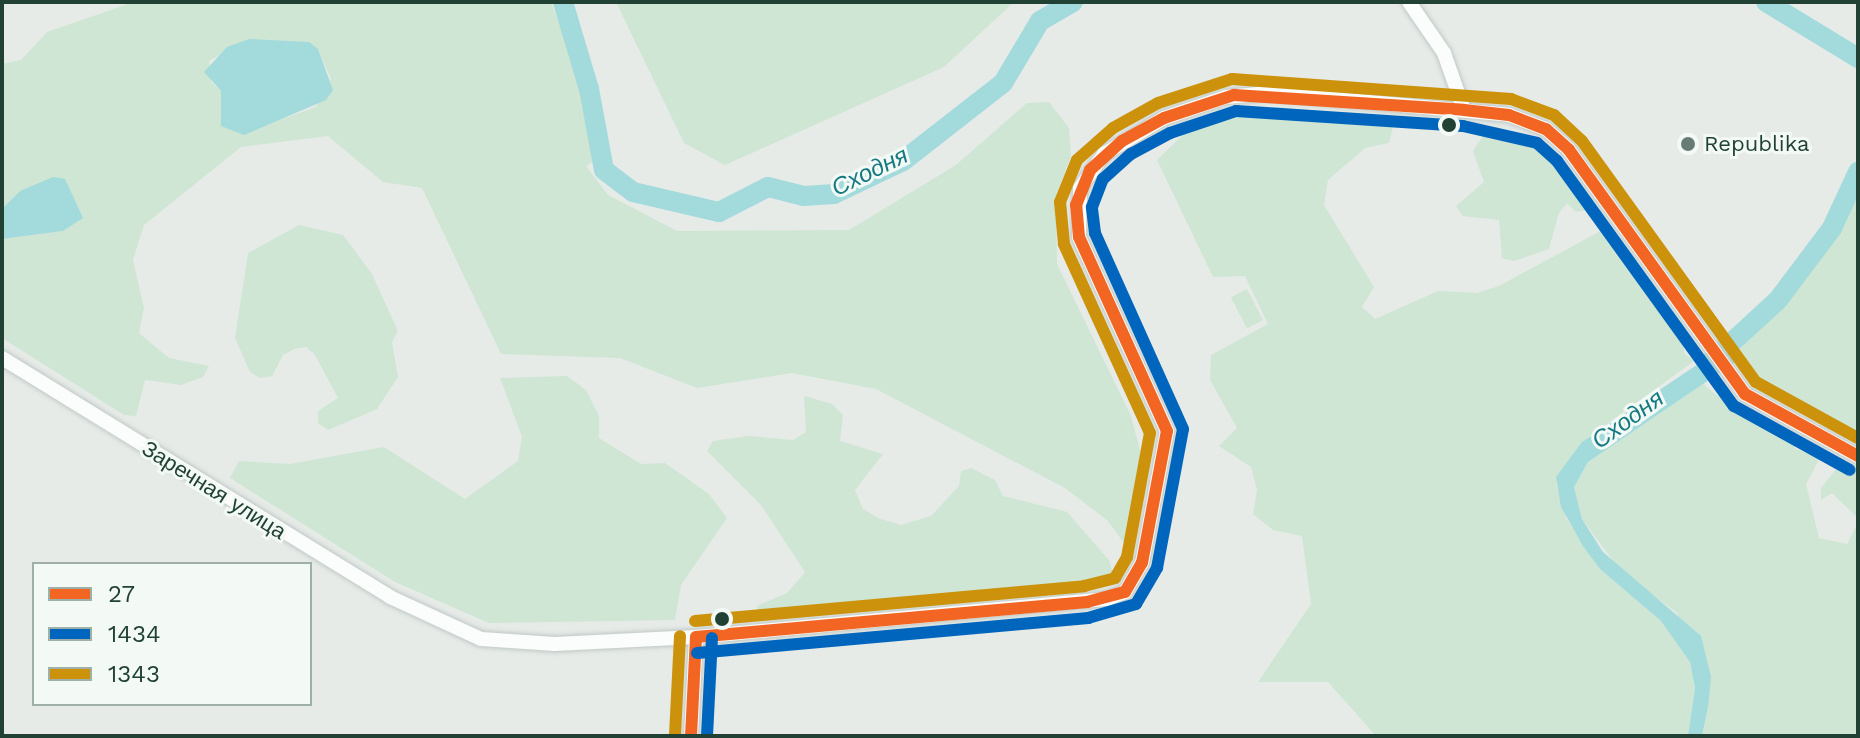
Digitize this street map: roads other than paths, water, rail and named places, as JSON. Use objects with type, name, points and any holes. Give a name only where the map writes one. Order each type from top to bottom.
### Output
[{"type":"main road","points":[[1409,2],[1444,53],[1464,110]]},
{"type":"main road","name":"Заречная улица","points":[[2,358],[380,591],[462,632],[513,644],[696,637],[1087,602],[1125,592],[1142,563],[1167,431],[1079,237],[1076,205],[1090,170],[1142,129],[1234,95],[1464,110],[1520,118],[1557,137],[1731,378],[1759,406],[1858,456]]},
{"type":"main road","points":[[691,736],[696,637]]},
{"type":"water","points":[[249,39],[309,42],[318,49],[333,90],[326,100],[244,135],[221,126],[221,91],[204,72],[227,47]]},
{"type":"water","points":[[53,177],[65,179],[83,218],[63,231],[2,239],[2,209],[20,191]]},
{"type":"water","points":[[1725,346],[1737,361],[1588,462],[1574,487],[1582,519],[1603,552],[1701,636],[1711,677],[1708,707],[1702,736],[1688,736],[1695,688],[1690,662],[1661,621],[1600,569],[1583,546],[1561,507],[1556,477],[1582,442]]},
{"type":"waterway","name":"Сходня","points":[[563,2],[589,89],[604,170],[633,192],[719,212],[768,187],[804,196],[834,194],[903,161],[1003,83],[1040,21],[1073,2]]},
{"type":"waterway","name":"Сходня","points":[[1766,2],[1858,58]]},
{"type":"waterway","name":"Сходня","points":[[1707,365],[1778,300],[1832,228],[1858,172]]},
{"type":"place","name":"Republika","points":[[1688,144]]}]
